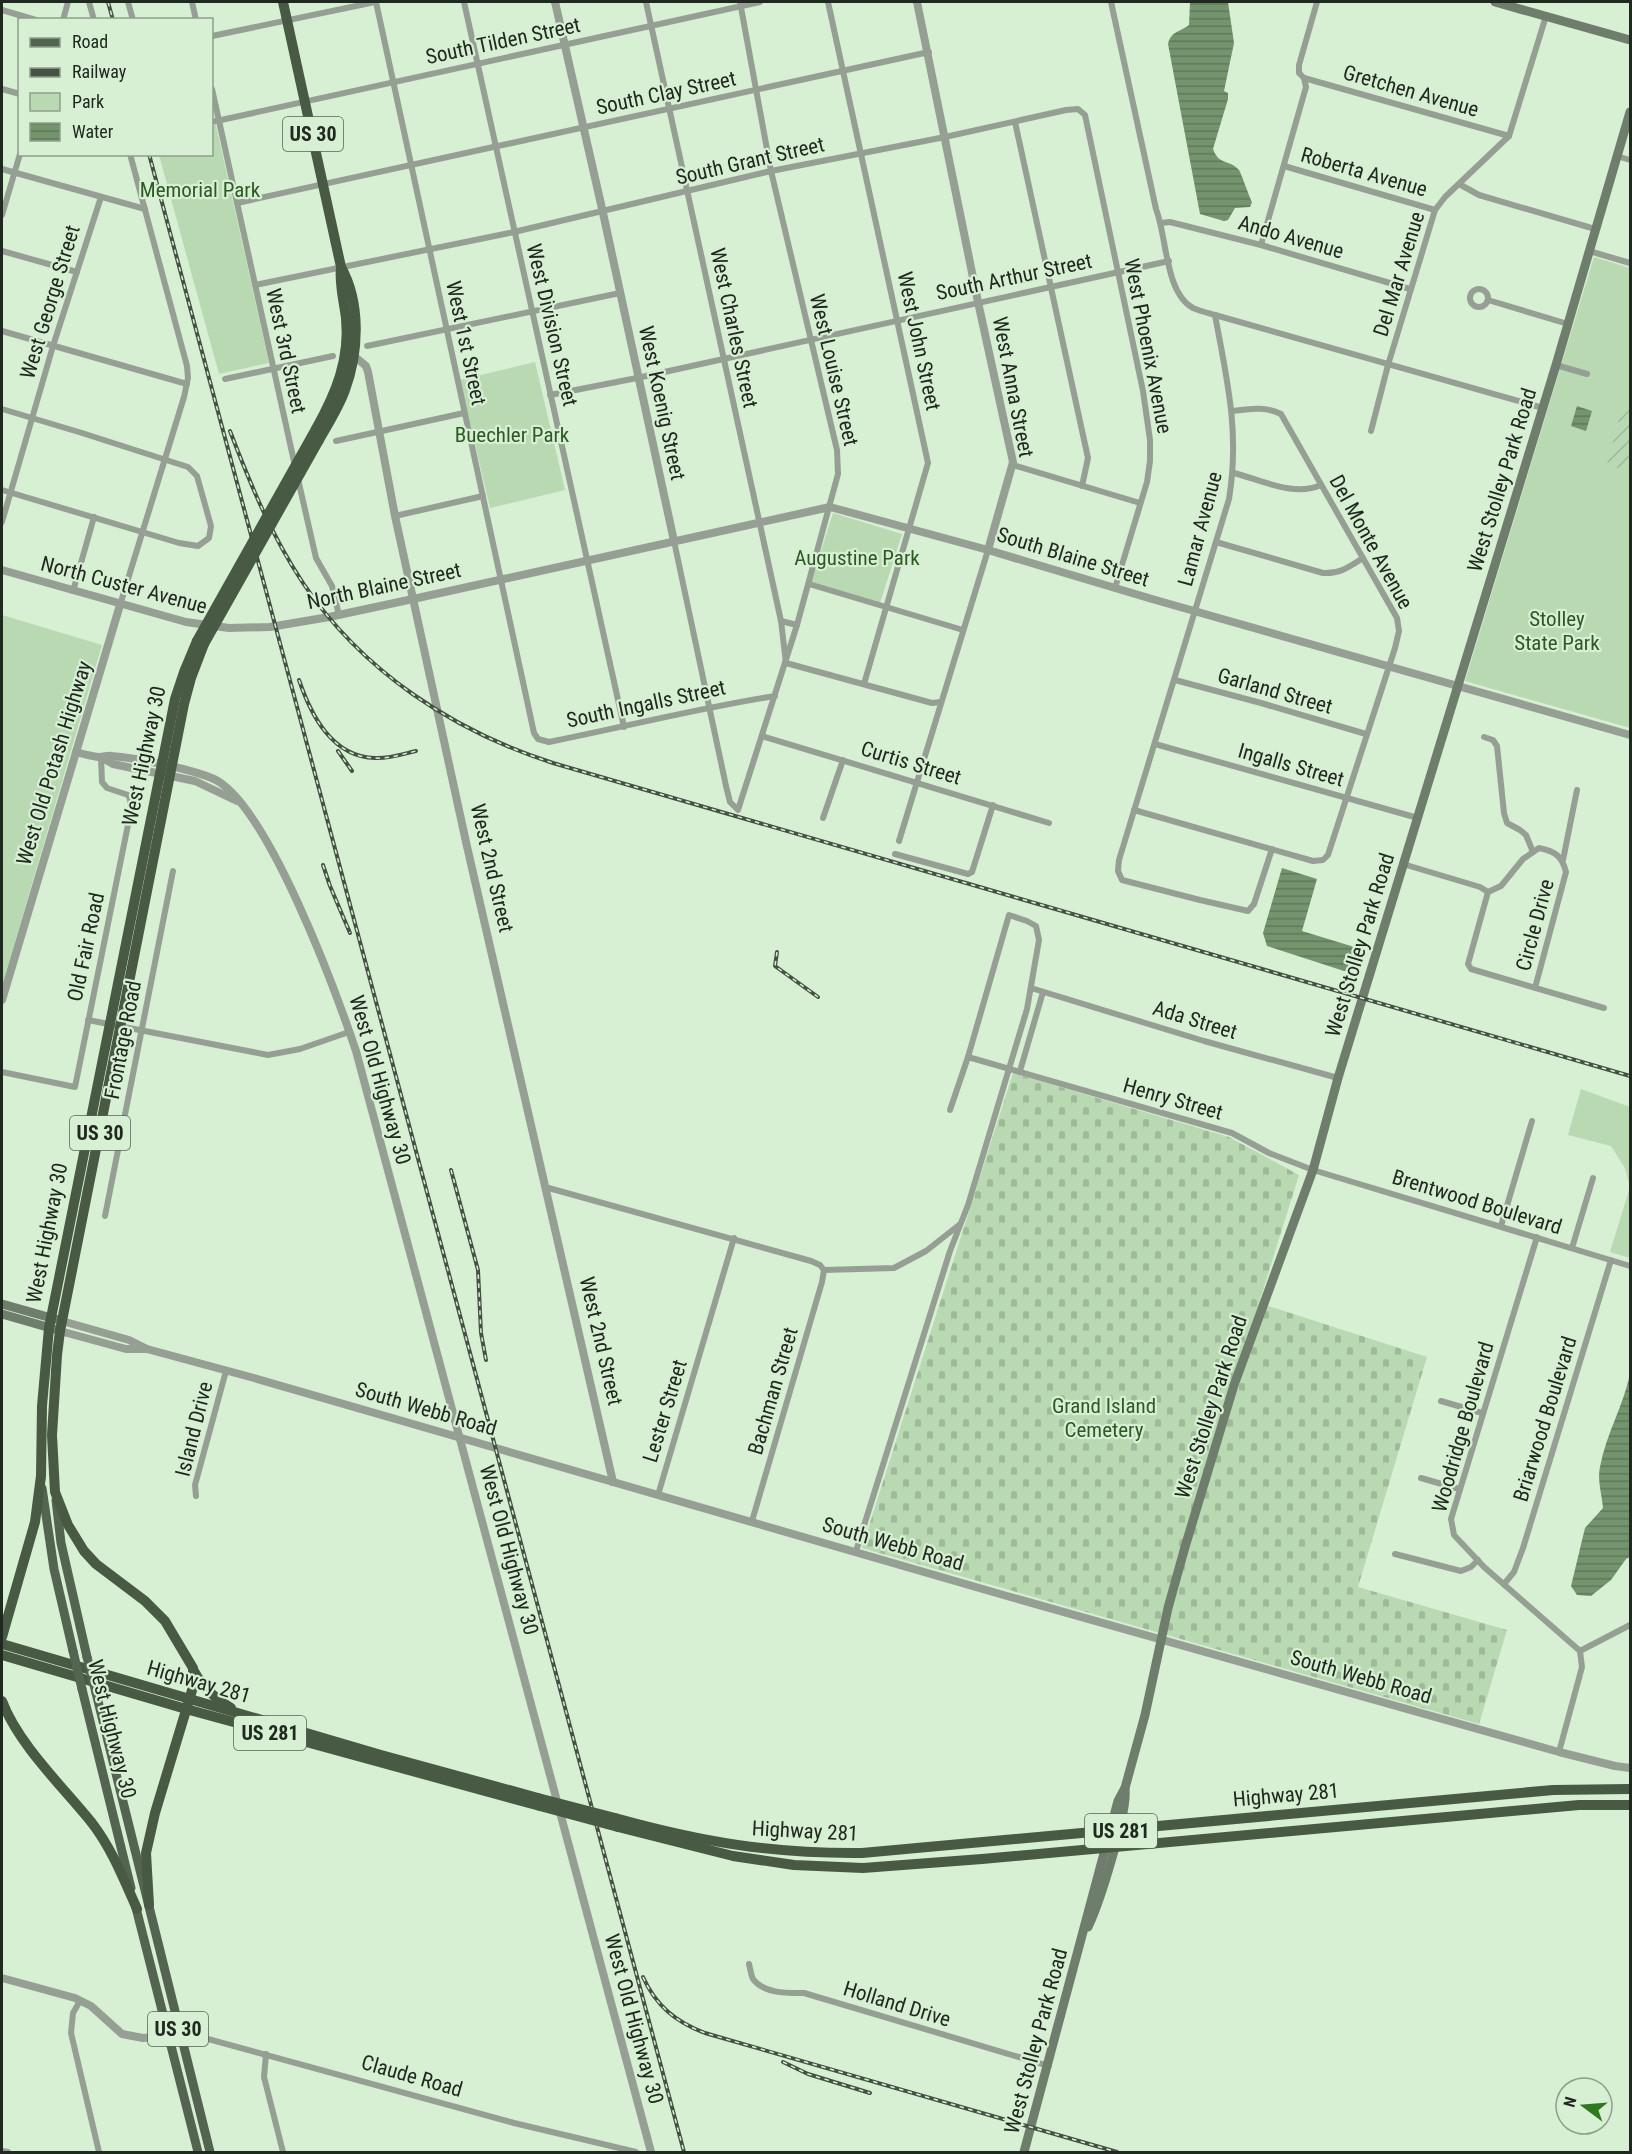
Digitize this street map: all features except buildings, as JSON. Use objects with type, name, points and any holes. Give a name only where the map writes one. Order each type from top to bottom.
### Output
[{"type":"highway","name":"US 30","points":[[283,2],[341,267],[340,283],[350,355]]},
{"type":"highway","name":"West Highway 30","points":[[41,1476],[42,1406],[50,1323],[109,1024],[165,771],[201,642],[317,434],[345,392],[350,355]]},
{"type":"highway","name":"West Highway 30","points":[[55,1492],[52,1435],[61,1326],[122,1026],[165,771]]},
{"type":"highway","points":[[2,1637],[35,1522],[41,1476]]},
{"type":"highway","points":[[55,1492],[68,1525],[84,1551],[96,1564],[145,1601],[165,1621],[200,1682],[216,1698],[256,1719]]},
{"type":"highway","points":[[2,1618],[14,1593]]},
{"type":"highway","name":"Highway 281","points":[[2,1644],[188,1704],[256,1719],[539,1802]]},
{"type":"highway","name":"Highway 281","points":[[2,1655],[188,1704],[733,1856],[824,1867],[898,1866],[1475,1813],[1579,1805],[1630,1804]]},
{"type":"highway","points":[[149,1905],[146,1853],[155,1812],[188,1704],[194,1679],[192,1668]]},
{"type":"highway","points":[[2,1701],[5,1711],[26,1742],[94,1825],[114,1859],[137,1910]]},
{"type":"highway","name":"Highway 281","points":[[616,1823],[767,1850],[825,1854],[896,1852],[1553,1790],[1630,1789]]},
{"type":"main road","points":[[1495,2],[1630,40]]},
{"type":"main road","name":"West Stolley Park Road","points":[[1024,2152],[1082,1939],[1089,1903],[1125,1802],[1125,1788],[1145,1715],[1185,1546],[1234,1385],[1313,1170],[1338,1078],[1556,365],[1630,112]]},
{"type":"main road","name":"South Webb Road","points":[[2,1304],[50,1323]]},
{"type":"main road","name":"South Webb Road","points":[[2,1314],[61,1326]]},
{"type":"main road","name":"West Highway 30","points":[[41,1476],[53,1565],[198,2152]]},
{"type":"main road","name":"West Highway 30","points":[[55,1492],[61,1543],[87,1657],[210,2152]]},
{"type":"main road","points":[[165,2023],[173,2030],[179,2031]]},
{"type":"main road","points":[[168,2036],[174,2038],[183,2048]]},
{"type":"street","points":[[64,18],[68,2]]},
{"type":"street","points":[[89,2],[93,18]]},
{"type":"street","points":[[128,2],[132,18]]},
{"type":"street","points":[[192,2],[196,18]]},
{"type":"street","points":[[213,36],[375,2]]},
{"type":"street","name":"West 1st Street","points":[[375,2],[533,727]]},
{"type":"street","name":"West Division Street","points":[[464,2],[624,727]]},
{"type":"street","name":"West Koenig Street","points":[[555,2],[603,213],[726,786],[730,802],[738,810]]},
{"type":"street","name":"West Charles Street","points":[[646,2],[781,621],[786,663]]},
{"type":"street","name":"South Tilden Street","points":[[215,122],[393,81],[477,65],[740,3],[760,2]]},
{"type":"street","name":"West John Street","points":[[828,2],[928,463],[864,684]]},
{"type":"street","name":"West Anna Street","points":[[899,841],[1013,462],[917,2]]},
{"type":"street","points":[[1110,2],[1161,223],[1172,281],[1180,298],[1192,308],[1215,315],[1543,408]]},
{"type":"street","points":[[1261,245],[1306,87],[1304,78],[1299,73],[1299,65],[1317,2]]},
{"type":"street","name":"West Louise Street","points":[[738,810],[798,625],[838,474],[837,450],[771,171],[740,3]]},
{"type":"street","points":[[2,10],[29,18]]},
{"type":"street","name":"Del Mar Avenue","points":[[1371,431],[1410,289],[1435,210],[1509,136],[1546,16]]},
{"type":"street","name":"South Clay Street","points":[[237,203],[929,52]]},
{"type":"street","name":"Gretchen Avenue","points":[[1304,78],[1509,136]]},
{"type":"street","points":[[2,89],[18,93]]},
{"type":"street","name":"West 3rd Street","points":[[213,100],[215,122],[237,203],[272,369],[316,558],[332,586],[339,615]]},
{"type":"street","name":"South Grant Street","points":[[255,285],[603,213],[771,171],[1066,110],[1080,110]]},
{"type":"street","name":"West Phoenix Avenue","points":[[1080,110],[1086,115],[1143,391],[1150,440],[1150,461],[1115,588]]},
{"type":"street","points":[[1015,122],[1088,458],[1082,486]]},
{"type":"street","points":[[2,215],[19,156]]},
{"type":"street","points":[[120,605],[188,384],[187,366],[131,156]]},
{"type":"street","points":[[1617,156],[1630,160]]},
{"type":"street","name":"Roberta Avenue","points":[[1284,166],[1435,210]]},
{"type":"street","points":[[2,169],[145,209]]},
{"type":"street","name":"Roberta Avenue","points":[[1459,184],[1479,195],[1595,229]]},
{"type":"street","name":"West George Street","points":[[2,522],[52,346],[101,197]]},
{"type":"street","name":"Ando Avenue","points":[[1161,223],[1170,222],[1261,245],[1410,289]]},
{"type":"street","points":[[2,251],[77,272]]},
{"type":"street","points":[[1589,251],[1630,263]]},
{"type":"street","name":"South Arthur Street","points":[[550,395],[638,378],[1169,261]]},
{"type":"street","points":[[367,346],[620,293]]},
{"type":"street","points":[[1488,300],[1568,324]]},
{"type":"street","name":"Lamar Avenue","points":[[1215,315],[1232,411],[1235,438],[1234,473],[1229,499],[1118,869],[1122,879],[1248,911],[1254,904],[1272,849]]},
{"type":"street","points":[[2,331],[188,384]]},
{"type":"street","name":"West 2nd Street","points":[[350,355],[367,369],[395,516],[470,861],[613,1482]]},
{"type":"street","points":[[225,379],[333,356]]},
{"type":"street","points":[[1556,365],[1587,374]]},
{"type":"street","name":"Del Monte Avenue","points":[[1232,411],[1261,408],[1273,409],[1281,414],[1397,618],[1399,632],[1328,855],[1323,860],[1308,859],[1272,849]]},
{"type":"street","points":[[2,409],[188,467],[197,476],[211,526],[209,538],[198,546],[179,543],[2,490]]},
{"type":"street","points":[[336,441],[464,413]]},
{"type":"street","points":[[1012,465],[1140,503]]},
{"type":"street","points":[[1234,473],[1296,490],[1311,489],[1321,485]]},
{"type":"street","points":[[395,516],[483,496]]},
{"type":"street","name":"South Blaine Street","points":[[500,580],[830,507],[988,550],[1630,735]]},
{"type":"street","points":[[73,591],[94,517]]},
{"type":"street","points":[[1216,542],[1323,573],[1335,574],[1363,558]]},
{"type":"street","name":"North Custer Avenue","points":[[2,570],[197,625],[242,628],[275,626]]},
{"type":"street","name":"North Blaine Street","points":[[275,626],[339,615],[500,580]]},
{"type":"street","points":[[809,584],[963,630]]},
{"type":"street","name":"West Old Potash Highway","points":[[2,1000],[120,605]]},
{"type":"street","points":[[781,621],[798,625]]},
{"type":"street","points":[[786,663],[932,703],[941,702]]},
{"type":"street","name":"Garland Street","points":[[1174,680],[1366,734]]},
{"type":"street","name":"South Ingalls Street","points":[[533,727],[538,739],[549,742],[710,706],[775,696]]},
{"type":"street","name":"Curtis Street","points":[[762,736],[1049,823]]},
{"type":"street","points":[[1484,737],[1493,740],[1497,746],[1507,823],[1526,835],[1533,852]]},
{"type":"street","name":"Ingalls Street","points":[[1155,744],[1418,818]]},
{"type":"street","name":"West Old Highway 30","points":[[76,752],[101,757],[113,764],[165,771],[201,783],[237,801],[255,822],[290,890],[333,984],[349,1032],[461,1438],[651,2152]]},
{"type":"street","name":"Old Fair Road","points":[[2,1072],[75,1087],[131,804],[128,795],[107,788],[102,782],[101,757]]},
{"type":"street","points":[[823,818],[843,760]]},
{"type":"street","points":[[1563,861],[1577,790]]},
{"type":"street","points":[[895,854],[968,874],[972,872],[993,805]]},
{"type":"street","points":[[1134,810],[1272,849]]},
{"type":"street","name":"Circle Drive","points":[[1535,988],[1566,872],[1563,861],[1557,854],[1539,848],[1523,859],[1501,886],[1488,892],[1468,964],[1471,969],[1535,988],[1604,1008]]},
{"type":"street","points":[[1403,864],[1480,887],[1488,892]]},
{"type":"street","name":"Frontage Road","points":[[105,1216],[173,871]]},
{"type":"street","points":[[856,1551],[1010,1068],[1030,988],[1039,940],[1036,926],[1027,921],[1009,915],[968,1057],[950,1110]]},
{"type":"street","name":"Ada Street","points":[[1030,988],[1204,1041],[1338,1078]]},
{"type":"street","points":[[1020,1071],[1043,992]]},
{"type":"street","points":[[88,1020],[268,1055],[300,1050],[349,1032]]},
{"type":"street","name":"Henry Street","points":[[968,1057],[1232,1133],[1269,1153],[1313,1170]]},
{"type":"street","points":[[1501,1226],[1532,1121]]},
{"type":"street","name":"Brentwood Boulevard","points":[[1313,1170],[1630,1266]]},
{"type":"street","points":[[1572,1248],[1593,1178]]},
{"type":"street","points":[[545,1186],[811,1261],[820,1265],[824,1270],[894,1268],[926,1251],[960,1224]]},
{"type":"street","name":"Lester Street","points":[[658,1495],[734,1238]]},
{"type":"street","name":"Woodridge Boulevard","points":[[1537,1238],[1451,1519],[1454,1534],[1478,1560],[1580,1651]]},
{"type":"street","name":"Briarwood Boulevard","points":[[1504,1584],[1514,1572],[1523,1548],[1611,1260]]},
{"type":"street","name":"Bachman Street","points":[[752,1521],[824,1270]]},
{"type":"street","name":"South Webb Road","points":[[61,1326],[126,1349],[147,1349],[226,1371],[1161,1640],[1559,1752],[1615,1767],[1630,1768]]},
{"type":"street","name":"Island Drive","points":[[196,1496],[195,1485],[226,1371]]},
{"type":"street","points":[[1441,1401],[1482,1413]]},
{"type":"street","points":[[1421,1478],[1459,1489]]},
{"type":"street","points":[[1395,1554],[1461,1571],[1471,1567],[1478,1560]]},
{"type":"street","points":[[1559,1752],[1582,1667],[1580,1651],[1630,1625]]},
{"type":"street","name":"Holland Drive","points":[[749,1964],[752,1978],[764,1987],[779,1993],[804,1993],[1048,2066]]},
{"type":"street","points":[[2,1978],[91,2006],[123,2034],[143,2038],[168,2036]]},
{"type":"street","points":[[80,2001],[73,2013],[71,2033],[99,2152]]},
{"type":"street","name":"Claude Road","points":[[179,2031],[514,2123],[636,2152]]},
{"type":"street","points":[[266,2054],[264,2077],[283,2152]]},
{"type":"street","points":[[2,2151],[8,2152]]},
{"type":"green space","name":"Memorial Park","points":[[216,125],[269,363],[219,374],[159,156],[213,156],[213,126]]},
{"type":"green space","name":"Stolley State Park","points":[[1594,257],[1630,268],[1630,728],[1465,681]]},
{"type":"green space","name":"Buechler Park","points":[[535,362],[565,490],[490,508],[460,380]]},
{"type":"green space","points":[[1622,407],[1630,409],[1630,471],[1607,465]]},
{"type":"green space","name":"Augustine Park","points":[[833,513],[902,534],[880,603],[811,582]]},
{"type":"green space","points":[[2,615],[102,645],[2,986]]},
{"type":"green space","name":"Grand Island Cemetery","points":[[1013,1073],[1229,1137],[1299,1175],[1259,1303],[1427,1357],[1358,1587],[1507,1630],[1479,1724],[862,1548]]},
{"type":"green space","points":[[1581,1089],[1630,1107],[1630,1187],[1625,1168],[1611,1146],[1568,1135]]},
{"type":"green space","points":[[1630,1187],[1630,1258],[1610,1252]]},
{"type":"water","points":[[1190,2],[1228,2],[1234,43],[1224,91],[1228,93],[1228,99],[1213,149],[1218,158],[1239,170],[1252,202],[1250,207],[1235,208],[1228,220],[1224,221],[1200,214],[1168,44],[1174,34],[1189,25]]},
{"type":"water","points":[[1577,406],[1592,411],[1586,431],[1571,426]]},
{"type":"water","points":[[1282,868],[1317,879],[1302,931],[1356,949],[1357,961],[1352,969],[1344,971],[1267,946],[1263,933]]},
{"type":"water","points":[[1630,1374],[1630,1557],[1626,1559],[1611,1580],[1591,1596],[1577,1595],[1571,1586],[1585,1528],[1603,1508],[1599,1482],[1600,1467]]},
{"type":"railway","points":[[108,2],[112,18]]},
{"type":"railway","points":[[150,156],[684,2152]]},
{"type":"railway","points":[[230,431],[271,528],[291,565],[327,615],[353,644],[382,670],[413,694],[480,734],[553,763],[1630,1076]]},
{"type":"railway","points":[[299,680],[310,707],[325,732],[347,750],[360,756],[375,758],[416,751]]},
{"type":"railway","points":[[338,751],[352,771]]},
{"type":"railway","points":[[323,865],[350,933]]},
{"type":"railway","points":[[777,952],[775,966],[818,997]]},
{"type":"railway","points":[[451,1170],[478,1270],[481,1333],[486,1360]]},
{"type":"railway","points":[[643,1977],[654,1996],[668,2012],[685,2024],[705,2033],[1117,2152]]},
{"type":"railway","points":[[783,2062],[808,2074],[870,2093]]}]
